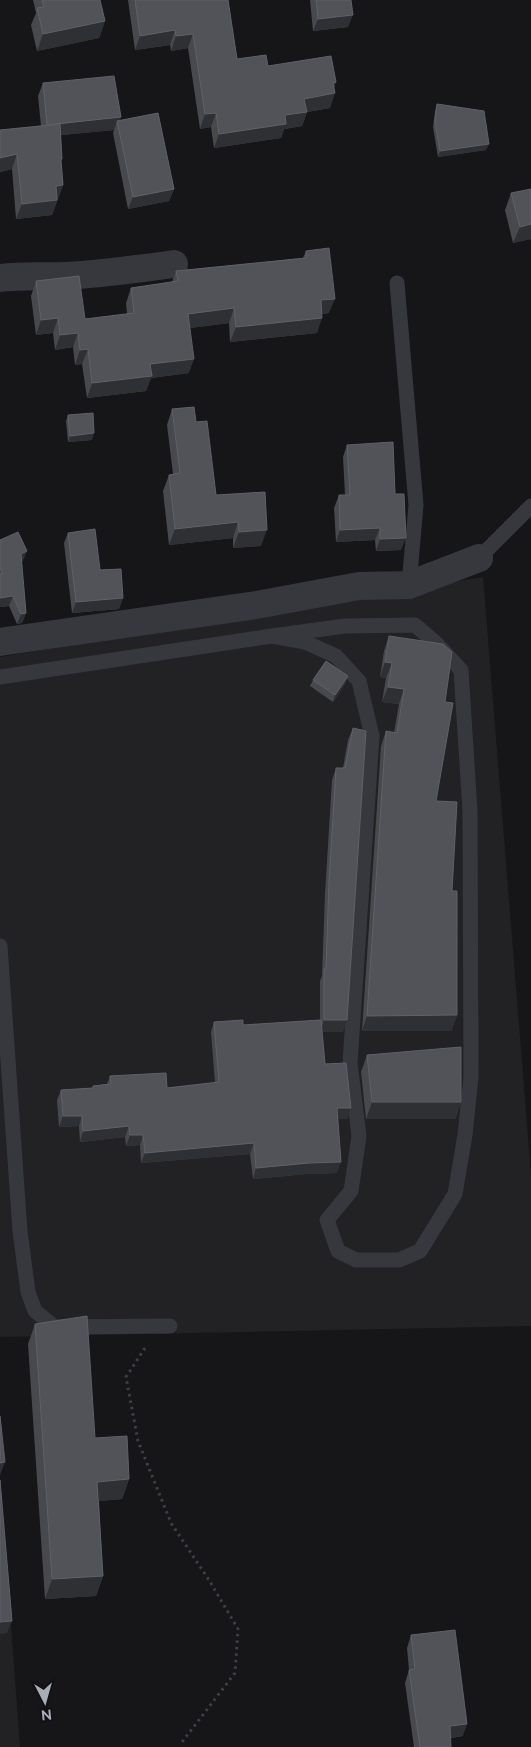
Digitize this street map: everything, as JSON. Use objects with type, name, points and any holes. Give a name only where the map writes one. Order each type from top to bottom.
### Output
[{"type":"street","points":[[0,278],[121,272],[174,264]]},
{"type":"street","points":[[0,642],[256,605],[359,586],[409,585],[479,558]]},
{"type":"lane","points":[[397,283],[416,505],[409,585]]},
{"type":"lane","points":[[479,558],[531,506]]},
{"type":"lane","points":[[0,677],[272,636],[345,626],[415,626],[438,645],[461,670],[470,811],[471,1077],[465,1136],[455,1194],[420,1251],[399,1260],[356,1260],[338,1251],[327,1220],[351,1191],[359,1136],[350,1063],[372,736],[359,680],[336,656],[305,642],[272,636]]},
{"type":"lane","points":[[0,946],[20,1232],[28,1292],[35,1311],[55,1327],[170,1326]]},
{"type":"path","points":[[170,1326],[142,1350],[126,1377],[138,1441],[171,1523],[238,1628],[235,1673],[182,1742]]},
{"type":"shaded area","points":[[483,577],[531,1174],[531,1326],[0,1337],[0,657]]},
{"type":"shaded area","points":[[0,1476],[20,1747],[0,1747]]},
{"type":"building","points":[[42,0],[100,0],[105,21],[43,34],[37,8],[44,7]]},
{"type":"building","points":[[135,0],[228,0],[237,59],[266,55],[268,66],[331,56],[336,82],[333,83],[335,93],[304,99],[307,112],[285,115],[286,124],[219,134],[216,113],[205,114],[193,34],[176,36],[175,30],[140,36]]},
{"type":"building","points":[[316,0],[351,0],[353,15],[318,19]]},
{"type":"building","points":[[114,76],[121,117],[47,125],[43,83]]},
{"type":"building","points":[[437,104],[484,111],[489,144],[440,151],[435,121]]},
{"type":"building","points":[[158,113],[174,189],[133,197],[117,121]]},
{"type":"building","points":[[60,124],[63,185],[56,186],[57,200],[22,204],[17,154],[0,158],[0,130]]},
{"type":"building","points":[[531,189],[531,224],[520,227],[511,193]]},
{"type":"building","points":[[329,248],[335,299],[321,300],[322,318],[236,327],[234,308],[188,314],[194,359],[150,364],[152,376],[92,383],[88,349],[80,350],[78,333],[60,335],[58,318],[41,320],[36,281],[79,276],[85,319],[134,313],[131,288],[178,281],[176,271],[306,258],[306,251]]},
{"type":"building","points":[[194,407],[196,422],[207,421],[216,495],[265,492],[267,530],[239,532],[238,522],[175,529],[169,475],[180,473],[172,409]]},
{"type":"building","points":[[93,413],[94,433],[70,436],[68,415]]},
{"type":"building","points":[[393,442],[395,494],[404,494],[406,538],[380,539],[380,528],[340,530],[339,495],[350,495],[347,445]]},
{"type":"building","points":[[95,529],[100,570],[121,569],[123,598],[76,602],[68,533]]},
{"type":"building","points":[[18,532],[27,551],[21,554],[26,613],[21,614],[13,596],[0,598],[0,574],[3,574],[0,567],[0,540]]},
{"type":"building","points":[[389,636],[443,644],[452,652],[445,702],[453,703],[436,801],[457,802],[452,891],[457,891],[457,1015],[367,1016],[386,731],[397,733],[404,689],[388,687],[392,663],[385,662]]},
{"type":"building","points":[[326,661],[348,676],[335,695],[313,680]]},
{"type":"building","points":[[353,728],[366,731],[347,1020],[324,1020],[324,969],[326,969],[336,768],[345,768]]},
{"type":"building","points":[[243,1020],[243,1025],[321,1020],[325,1064],[346,1063],[351,1108],[337,1108],[341,1162],[256,1168],[254,1143],[145,1153],[143,1135],[130,1135],[129,1126],[83,1131],[82,1116],[63,1116],[61,1090],[93,1088],[93,1086],[111,1084],[110,1076],[166,1073],[167,1088],[219,1082],[214,1022]]},
{"type":"building","points":[[461,1047],[461,1102],[372,1102],[367,1055]]},
{"type":"building","points":[[87,1316],[95,1438],[127,1436],[129,1479],[97,1482],[103,1576],[52,1579],[35,1324]]},
{"type":"building","points":[[0,1416],[5,1462],[0,1463]]},
{"type":"building","points":[[0,1480],[12,1621],[0,1622]]},
{"type":"building","points":[[455,1630],[467,1724],[450,1726],[451,1747],[420,1747],[409,1670],[415,1669],[411,1635]]}]
